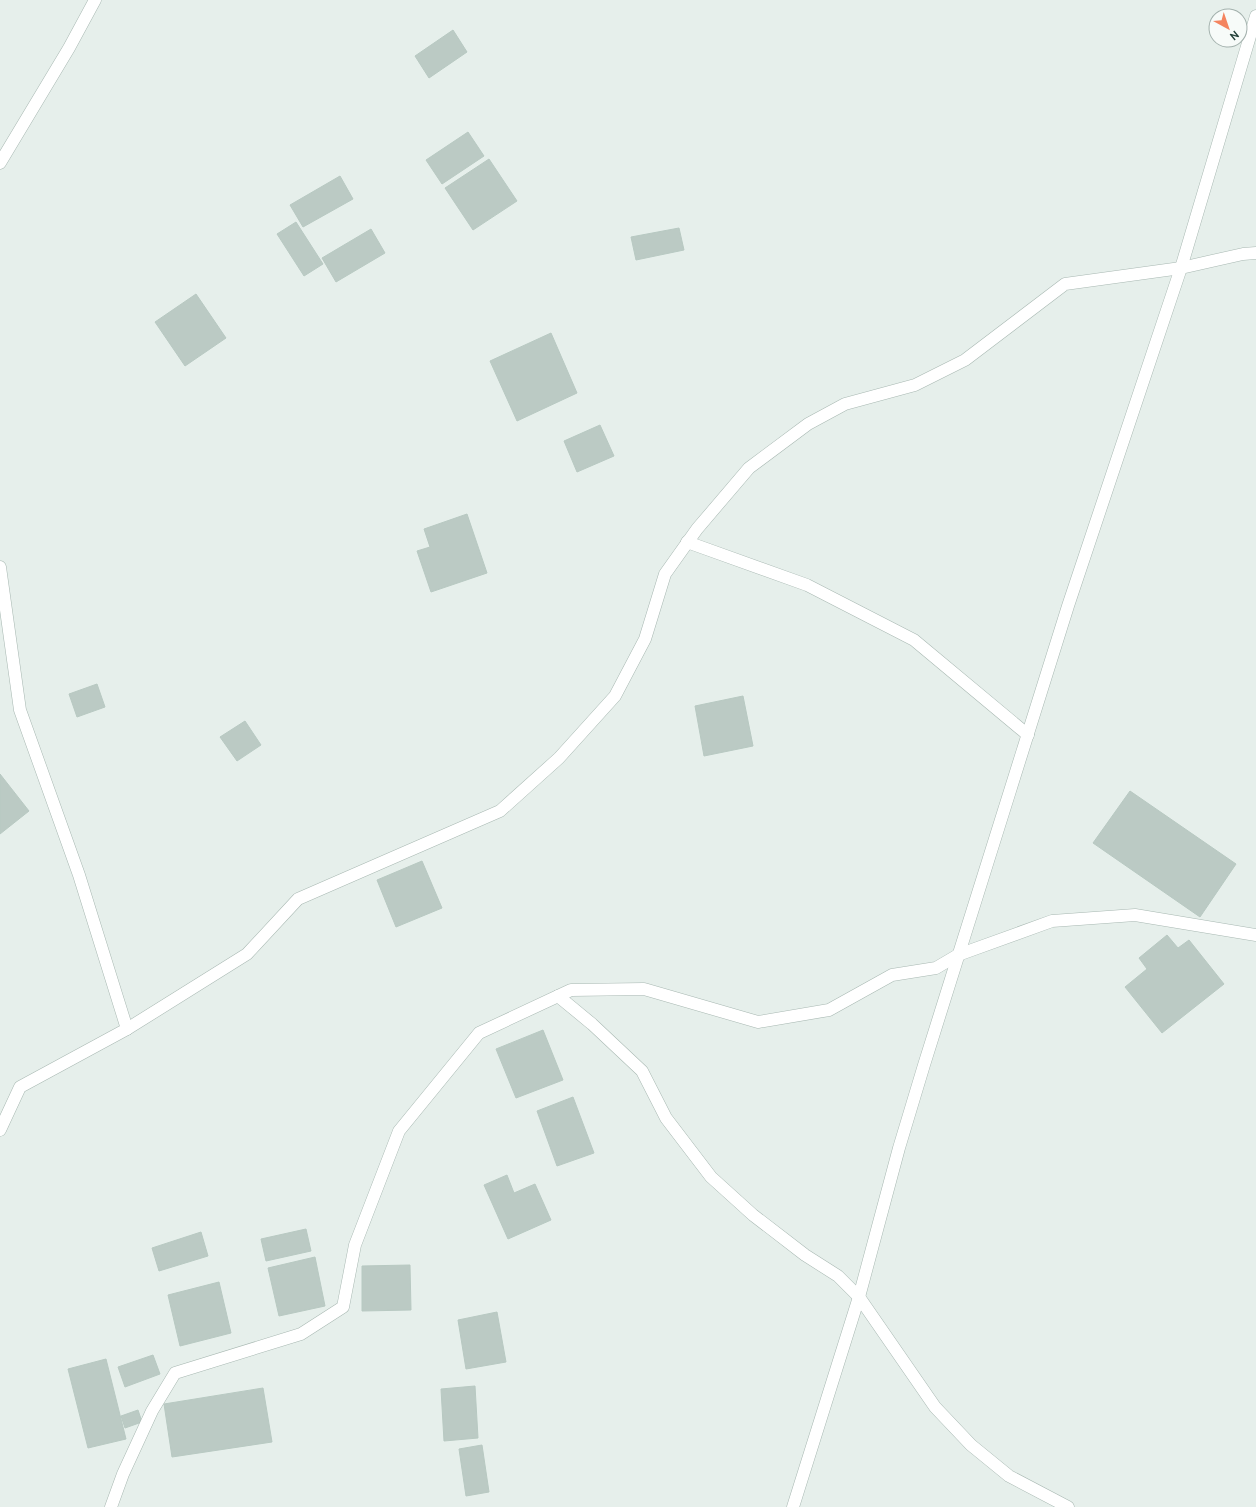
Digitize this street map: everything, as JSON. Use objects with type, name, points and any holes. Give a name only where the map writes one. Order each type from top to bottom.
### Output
[{"type":"street","points":[[0,163],[69,48],[95,0]]},
{"type":"street","points":[[793,1507],[859,1297],[899,1148],[958,955],[1068,606],[1181,268],[1256,16]]},
{"type":"street","points":[[0,1130],[20,1087],[127,1029],[247,954],[298,899],[500,810],[559,758],[615,696],[645,639],[665,574],[697,529],[749,468],[814,421],[844,404],[915,385],[965,360],[1065,284],[1181,268],[1243,254],[1256,253]]},
{"type":"street","points":[[687,542],[807,585],[914,640],[1028,734]]},
{"type":"street","points":[[0,567],[20,710],[79,875],[127,1029]]},
{"type":"street","points":[[111,1507],[123,1474],[152,1411],[175,1373],[301,1334],[343,1307],[355,1245],[399,1131],[478,1033],[571,990],[644,989],[758,1022],[829,1010],[892,975],[936,968],[958,955],[1052,921],[1135,915],[1256,935]]},
{"type":"street","points":[[558,996],[592,1024],[642,1071],[666,1118],[711,1177],[753,1215],[805,1255],[838,1276],[859,1297],[935,1407],[971,1445],[1009,1476],[1068,1507]]},
{"type":"building","points":[[453,30],[467,52],[429,78],[415,56]]},
{"type":"building","points":[[468,132],[484,156],[442,184],[426,160]]},
{"type":"building","points":[[489,159],[517,201],[473,230],[445,188]]},
{"type":"building","points":[[340,176],[353,199],[303,227],[290,205]]},
{"type":"building","points":[[296,222],[323,264],[304,276],[277,234]]},
{"type":"building","points":[[679,228],[684,250],[636,260],[631,237]]},
{"type":"building","points":[[371,229],[385,253],[336,282],[322,258]]},
{"type":"building","points":[[196,294],[226,338],[185,366],[155,322]]},
{"type":"building","points":[[551,333],[577,393],[517,421],[490,361]]},
{"type":"building","points":[[600,425],[614,456],[577,472],[564,441]]},
{"type":"building","points":[[467,514],[487,573],[431,592],[417,551],[430,547],[424,529]]},
{"type":"building","points":[[97,684],[105,707],[77,717],[69,694]]},
{"type":"building","points":[[743,696],[753,746],[704,756],[695,706]]},
{"type":"building","points":[[245,721],[261,745],[237,761],[220,737]]},
{"type":"building","points":[[0,774],[29,811],[0,834]]},
{"type":"building","points":[[1130,791],[1236,864],[1200,917],[1093,843]]},
{"type":"building","points":[[422,861],[442,908],[396,927],[377,880]]},
{"type":"building","points":[[1167,935],[1178,948],[1189,940],[1224,984],[1162,1033],[1125,987],[1147,969],[1139,958]]},
{"type":"building","points":[[543,1030],[563,1080],[516,1098],[496,1049]]},
{"type":"building","points":[[573,1097],[594,1153],[557,1166],[537,1111]]},
{"type":"building","points":[[507,1175],[514,1193],[535,1184],[551,1220],[508,1239],[484,1185]]},
{"type":"building","points":[[306,1229],[311,1251],[266,1261],[261,1239]]},
{"type":"building","points":[[201,1232],[208,1256],[159,1271],[152,1248]]},
{"type":"building","points":[[315,1257],[325,1306],[279,1316],[268,1268]]},
{"type":"building","points":[[410,1265],[411,1310],[362,1311],[362,1266]]},
{"type":"building","points":[[219,1282],[231,1333],[180,1346],[168,1295]]},
{"type":"building","points":[[497,1312],[506,1362],[466,1369],[458,1320]]},
{"type":"building","points":[[153,1355],[160,1374],[125,1387],[118,1367]]},
{"type":"building","points":[[106,1359],[126,1439],[88,1448],[68,1369]]},
{"type":"building","points":[[475,1386],[478,1438],[444,1441],[441,1389]]},
{"type":"building","points":[[263,1388],[272,1442],[172,1457],[164,1404]]},
{"type":"building","points":[[138,1410],[142,1422],[125,1428],[121,1416]]},
{"type":"building","points":[[482,1445],[489,1492],[466,1496],[459,1449]]}]
